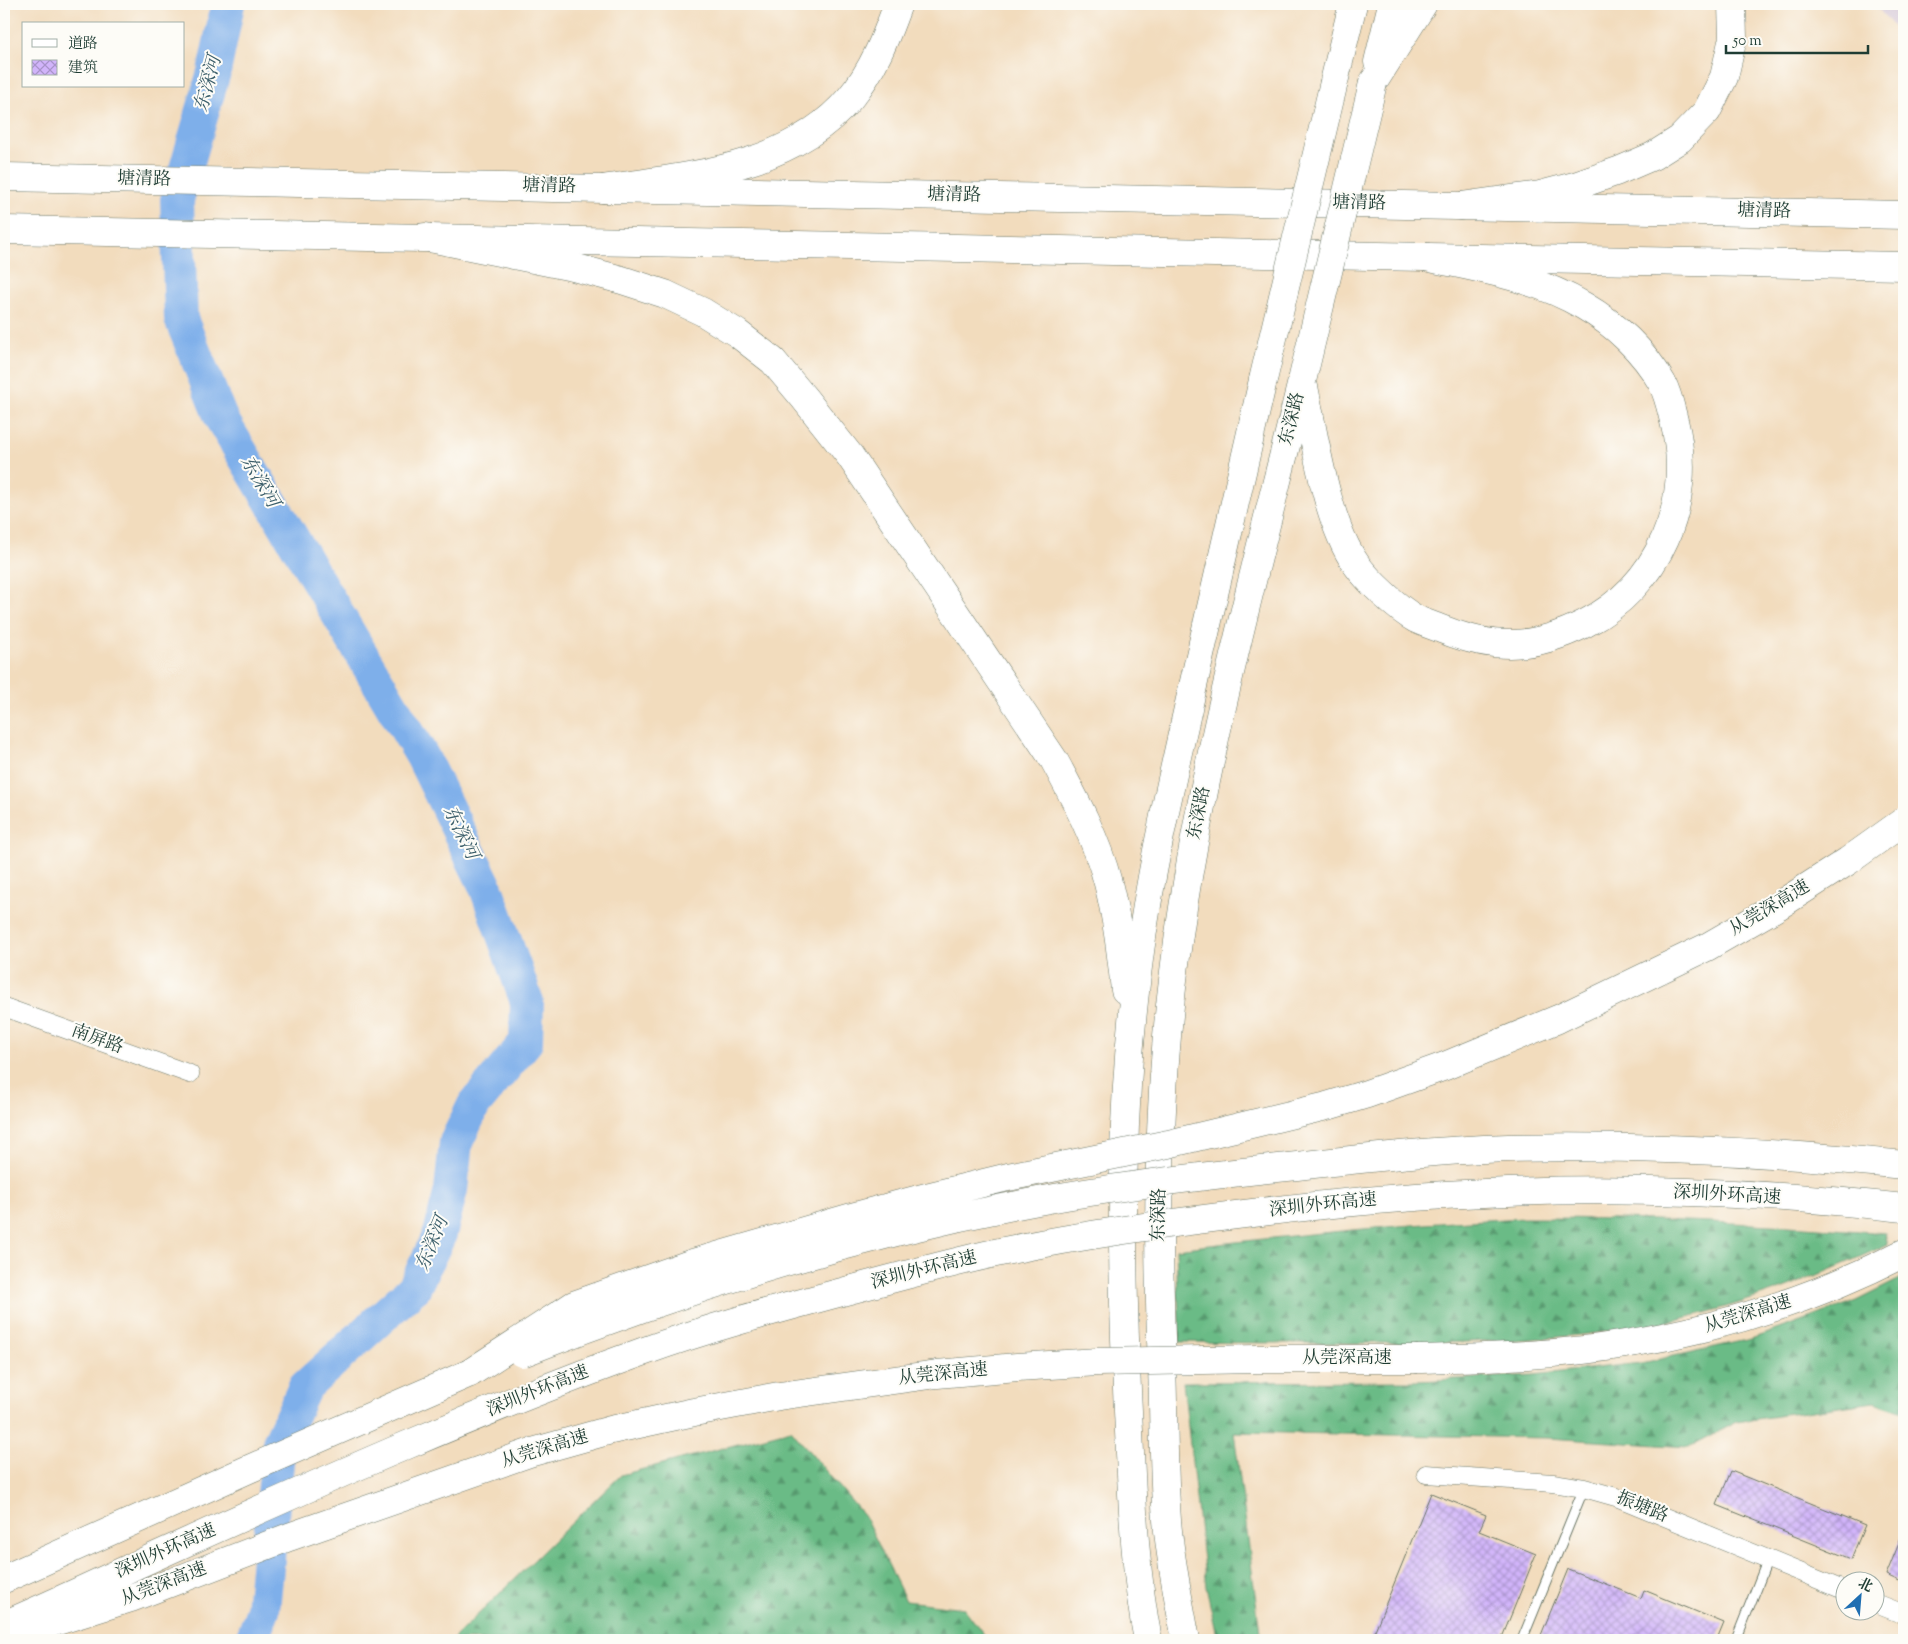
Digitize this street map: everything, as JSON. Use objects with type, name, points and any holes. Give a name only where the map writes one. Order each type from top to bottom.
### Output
[{"type":"main road","points":[[603,189],[683,177],[750,161],[806,137],[830,120],[851,98],[869,71],[887,34],[898,4]]},
{"type":"main road","name":"东深路","points":[[1148,1640],[1137,1581],[1123,1316],[1126,1120],[1131,1043],[1144,925],[1168,794],[1263,380],[1353,4]]},
{"type":"main road","name":"东深路","points":[[1186,1640],[1167,1521],[1160,1320],[1161,1140],[1172,988],[1192,850],[1226,687],[1392,4]]},
{"type":"main road","points":[[1373,83],[1423,4]]},
{"type":"main road","points":[[1461,206],[1540,195],[1578,185],[1653,156],[1680,139],[1707,111],[1724,77],[1733,38],[1732,4]]},
{"type":"main road","name":"塘清路","points":[[4,177],[1904,215]]},
{"type":"main road","points":[[4,230],[1904,266]]},
{"type":"main road","points":[[425,237],[573,267],[665,294],[703,312],[737,333],[773,361],[850,456],[1054,760],[1076,800],[1093,838],[1108,881],[1118,928],[1131,1043]]},
{"type":"main road","points":[[1302,380],[1324,480],[1342,538],[1357,565],[1384,594],[1415,618],[1480,642],[1507,645],[1537,642],[1568,632],[1596,618],[1621,601],[1642,576],[1662,547],[1673,520],[1679,494],[1679,439],[1663,384],[1628,339],[1584,306],[1555,291],[1507,274],[1426,257]]},
{"type":"main road","name":"从莞深高速","points":[[470,1373],[574,1305],[693,1263],[930,1196],[1017,1175],[1168,1144],[1327,1106],[1445,1066],[1558,1019],[1706,947],[1778,906],[1848,861],[1904,821]]},
{"type":"main road","points":[[4,1579],[240,1472],[470,1373],[592,1325],[718,1282],[974,1214],[1105,1190],[1306,1165],[1505,1148],[1705,1151],[1809,1156],[1904,1165]]},
{"type":"main road","name":"深圳外环高速","points":[[4,1625],[330,1479],[486,1413],[649,1349],[762,1314],[988,1255],[1103,1233],[1219,1217],[1364,1202],[1509,1192],[1626,1192],[1732,1195],[1859,1203],[1904,1208]]},
{"type":"main road","name":"从莞深高速","points":[[4,1638],[131,1598],[289,1537],[529,1453],[611,1430],[694,1412],[780,1396],[937,1374],[1017,1367],[1098,1362],[1500,1357],[1624,1345],[1748,1317],[1789,1303],[1868,1271],[1904,1253]]},
{"type":"street","name":"南屏路","points":[[4,1007],[190,1074]]},
{"type":"street","name":"振塘路","points":[[1426,1474],[1553,1483],[1584,1488],[1616,1497],[1836,1586]]},
{"type":"street","points":[[1886,1607],[1904,1614]]},
{"type":"lane","points":[[1522,1640],[1584,1488]]},
{"type":"lane","points":[[1736,1640],[1768,1559]]},
{"type":"shaded area","points":[[1874,4],[1904,4],[1904,23],[1895,28]]},
{"type":"green space","points":[[1526,1218],[1661,1220],[1840,1229],[1885,1233],[1888,1244],[1810,1278],[1730,1306],[1675,1320],[1597,1333],[1480,1342],[1180,1342],[1176,1249],[1351,1230]]},
{"type":"green space","points":[[1904,1277],[1904,1412],[1874,1402],[1736,1422],[1689,1447],[1548,1438],[1234,1432],[1261,1640],[1218,1640],[1206,1587],[1183,1382],[1419,1381],[1534,1375],[1642,1363],[1751,1339],[1856,1301]]},
{"type":"green space","points":[[791,1430],[865,1517],[906,1601],[964,1608],[985,1636],[970,1640],[452,1640],[621,1475]]},
{"type":"building","points":[[1731,1471],[1865,1525],[1851,1559],[1717,1505]]},
{"type":"building","points":[[1431,1493],[1486,1515],[1479,1531],[1536,1554],[1501,1640],[1371,1640]]},
{"type":"building","points":[[1904,1531],[1904,1583],[1886,1575]]},
{"type":"building","points":[[1568,1569],[1641,1598],[1644,1590],[1724,1623],[1717,1640],[1539,1640]]},
{"type":"waterway","name":"东深河","points":[[228,4],[214,72],[177,200],[181,319],[221,418],[422,756],[485,885],[527,1002],[526,1042],[474,1105],[456,1142],[451,1190],[440,1234],[414,1288],[305,1387],[279,1443],[263,1610],[252,1640]]}]
